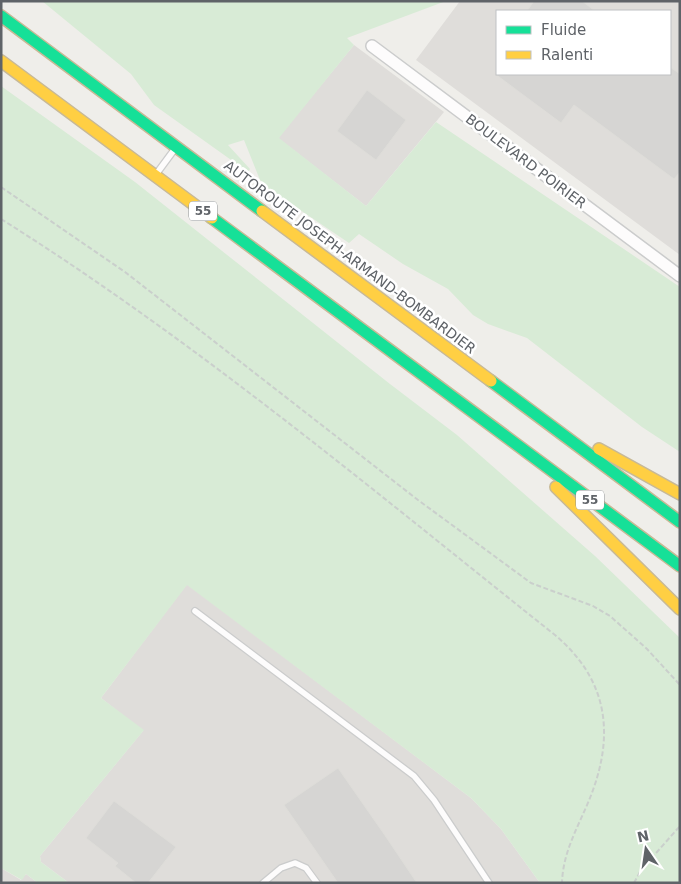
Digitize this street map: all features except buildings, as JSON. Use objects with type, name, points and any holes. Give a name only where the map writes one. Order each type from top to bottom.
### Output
[{"type":"highway","name":"AUTOROUTE JOSEPH-ARMAND-BOMBARDIER","points":[[1,16],[680,522]]},
{"type":"highway","name":"55","points":[[1,61],[680,566]]},
{"type":"highway","points":[[544,420],[680,494]]},
{"type":"highway","points":[[501,433],[680,609]]},
{"type":"street","name":"BOULEVARD POIRIER","points":[[372,46],[680,276]]},
{"type":"lane","points":[[155,175],[177,147]]},
{"type":"lane","points":[[195,611],[414,776],[434,800],[490,883]]},
{"type":"lane","points":[[263,883],[281,868],[295,863],[306,868],[317,883]]},
{"type":"path","points":[[1,187],[125,272],[418,500],[531,583],[594,606],[610,616],[680,684]]},
{"type":"path","points":[[1,220],[124,302],[272,411],[556,635],[582,662],[600,696],[604,728],[601,763],[593,790],[568,848],[564,861],[562,883]]},
{"type":"path","points":[[634,883],[641,870],[680,826]]},
{"type":"shaded area","points":[[460,1],[680,1],[680,255],[416,60]]},
{"type":"shaded area","points":[[354,45],[444,112],[366,206],[278,138]]},
{"type":"shaded area","points":[[187,584],[471,798],[501,829],[540,883],[69,883],[41,862],[40,856],[143,731],[101,698]]},
{"type":"shaded area","points":[[1,868],[21,880],[26,874],[38,883],[1,883]]},
{"type":"green space","points":[[42,1],[446,1],[347,38],[354,45],[279,138],[366,206],[436,122],[680,287],[680,452],[642,427],[527,338],[488,324],[473,315],[448,289],[403,264],[359,234],[349,243],[266,187],[260,180],[244,140],[228,145],[250,169],[248,172],[154,105],[131,74]]},
{"type":"green space","points":[[1,86],[135,182],[457,435],[595,556],[680,638],[680,883],[540,883],[501,829],[471,798],[187,585],[101,698],[144,730],[40,856],[41,862],[69,883],[38,883],[26,874],[22,880],[1,868]]},
{"type":"traffic: fast","points":[[1,16],[262,211]]},
{"type":"traffic: fast","points":[[212,218],[680,566]]},
{"type":"traffic: fast","points":[[491,381],[680,522]]},
{"type":"traffic: slow","points":[[1,61],[212,218]]},
{"type":"traffic: slow","points":[[262,211],[491,381]]},
{"type":"traffic: slow","points":[[599,449],[680,494]]},
{"type":"traffic: slow","points":[[556,487],[680,609]]}]
